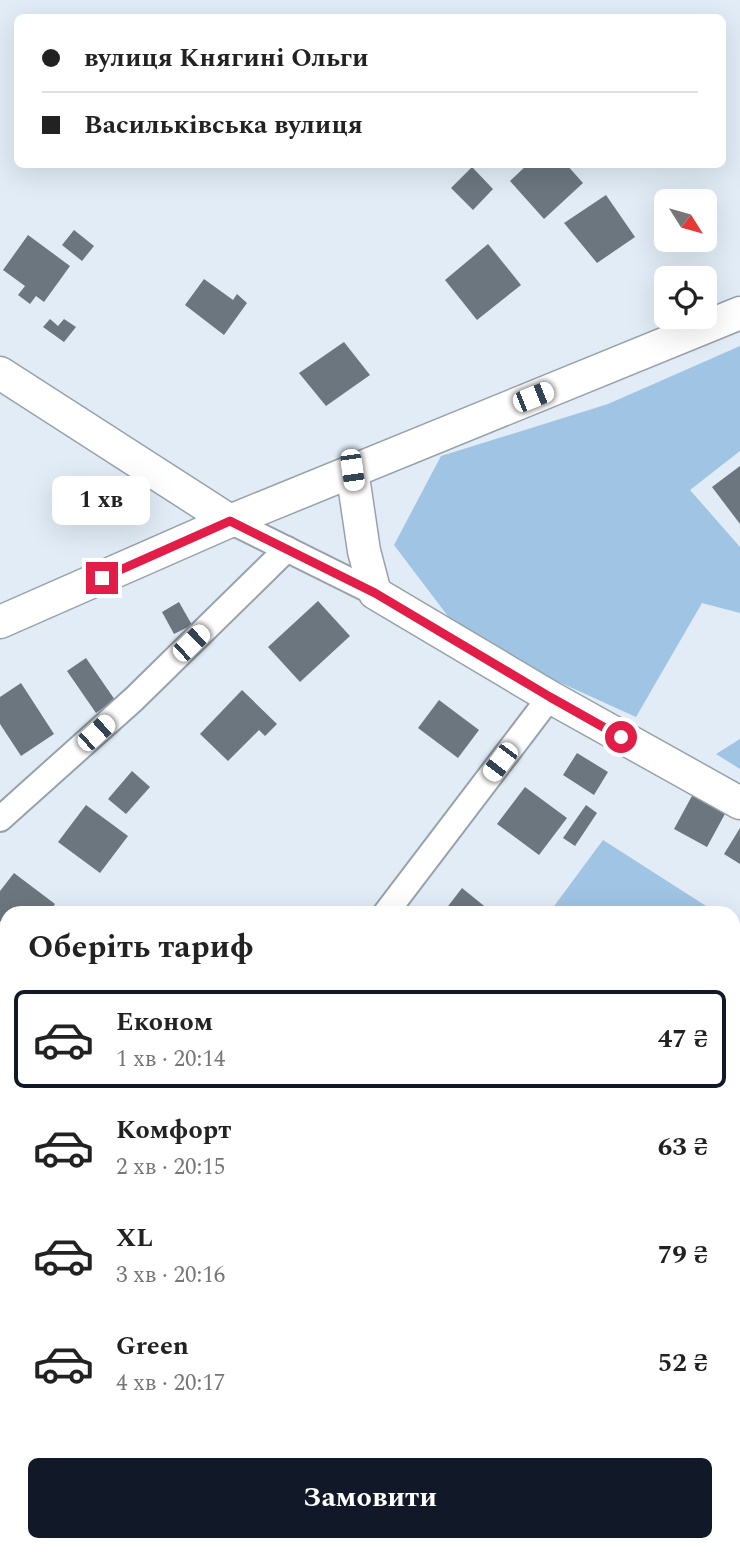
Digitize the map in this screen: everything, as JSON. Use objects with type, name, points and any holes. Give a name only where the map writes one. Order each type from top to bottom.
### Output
[{"type":"street","points":[[0,622],[352,470],[740,313]]},
{"type":"street","points":[[0,373],[230,521],[375,593],[550,697],[740,803]]},
{"type":"street","points":[[352,470],[364,551],[375,593]]},
{"type":"street","points":[[0,818],[134,699],[287,549]]},
{"type":"street","points":[[390,906],[550,697]]},
{"type":"shaded area","points":[[740,346],[740,451],[690,490],[740,547],[740,613],[702,603],[636,717],[466,640],[394,545],[441,456],[608,404]]},
{"type":"shaded area","points":[[740,739],[740,769],[716,754]]},
{"type":"shaded area","points":[[603,840],[706,906],[554,906]]},
{"type":"building","points":[[473,168],[493,189],[473,210],[451,188]]},
{"type":"building","points":[[524,168],[570,168],[583,183],[544,219],[510,181]]},
{"type":"building","points":[[606,195],[635,237],[597,263],[564,223]]},
{"type":"building","points":[[74,230],[94,246],[82,261],[62,245]]},
{"type":"building","points":[[28,235],[70,266],[44,302],[36,296],[30,304],[18,295],[25,286],[3,270]]},
{"type":"building","points":[[488,244],[521,285],[477,320],[445,280]]},
{"type":"building","points":[[204,279],[233,300],[237,294],[247,303],[224,335],[185,305]]},
{"type":"building","points":[[50,319],[58,326],[64,319],[76,327],[64,342],[43,327]]},
{"type":"building","points":[[344,342],[370,375],[326,406],[299,373]]},
{"type":"building","points":[[740,466],[740,524],[712,487]]},
{"type":"building","points":[[318,601],[350,636],[300,682],[268,647]]},
{"type":"building","points":[[179,602],[192,625],[174,634],[162,612]]},
{"type":"building","points":[[86,658],[115,700],[96,713],[67,671]]},
{"type":"building","points":[[21,683],[54,734],[21,756],[0,724],[0,697]]},
{"type":"building","points":[[242,690],[277,724],[265,736],[259,730],[228,761],[200,734]]},
{"type":"building","points":[[439,700],[479,730],[458,758],[418,728]]},
{"type":"building","points":[[577,753],[608,772],[594,795],[563,775]]},
{"type":"building","points":[[132,771],[150,787],[126,814],[108,799]]},
{"type":"building","points":[[525,787],[567,818],[539,855],[497,824]]},
{"type":"building","points":[[693,794],[726,812],[707,847],[674,829]]},
{"type":"building","points":[[86,805],[128,836],[100,873],[58,842]]},
{"type":"building","points":[[586,805],[597,813],[575,846],[563,838]]},
{"type":"building","points":[[740,828],[740,864],[724,854]]},
{"type":"building","points":[[14,873],[55,904],[0,906],[0,891]]},
{"type":"building","points":[[462,888],[484,906],[448,906]]},
{"type":"route","points":[[102,578],[230,521],[375,593],[621,737]]}]
